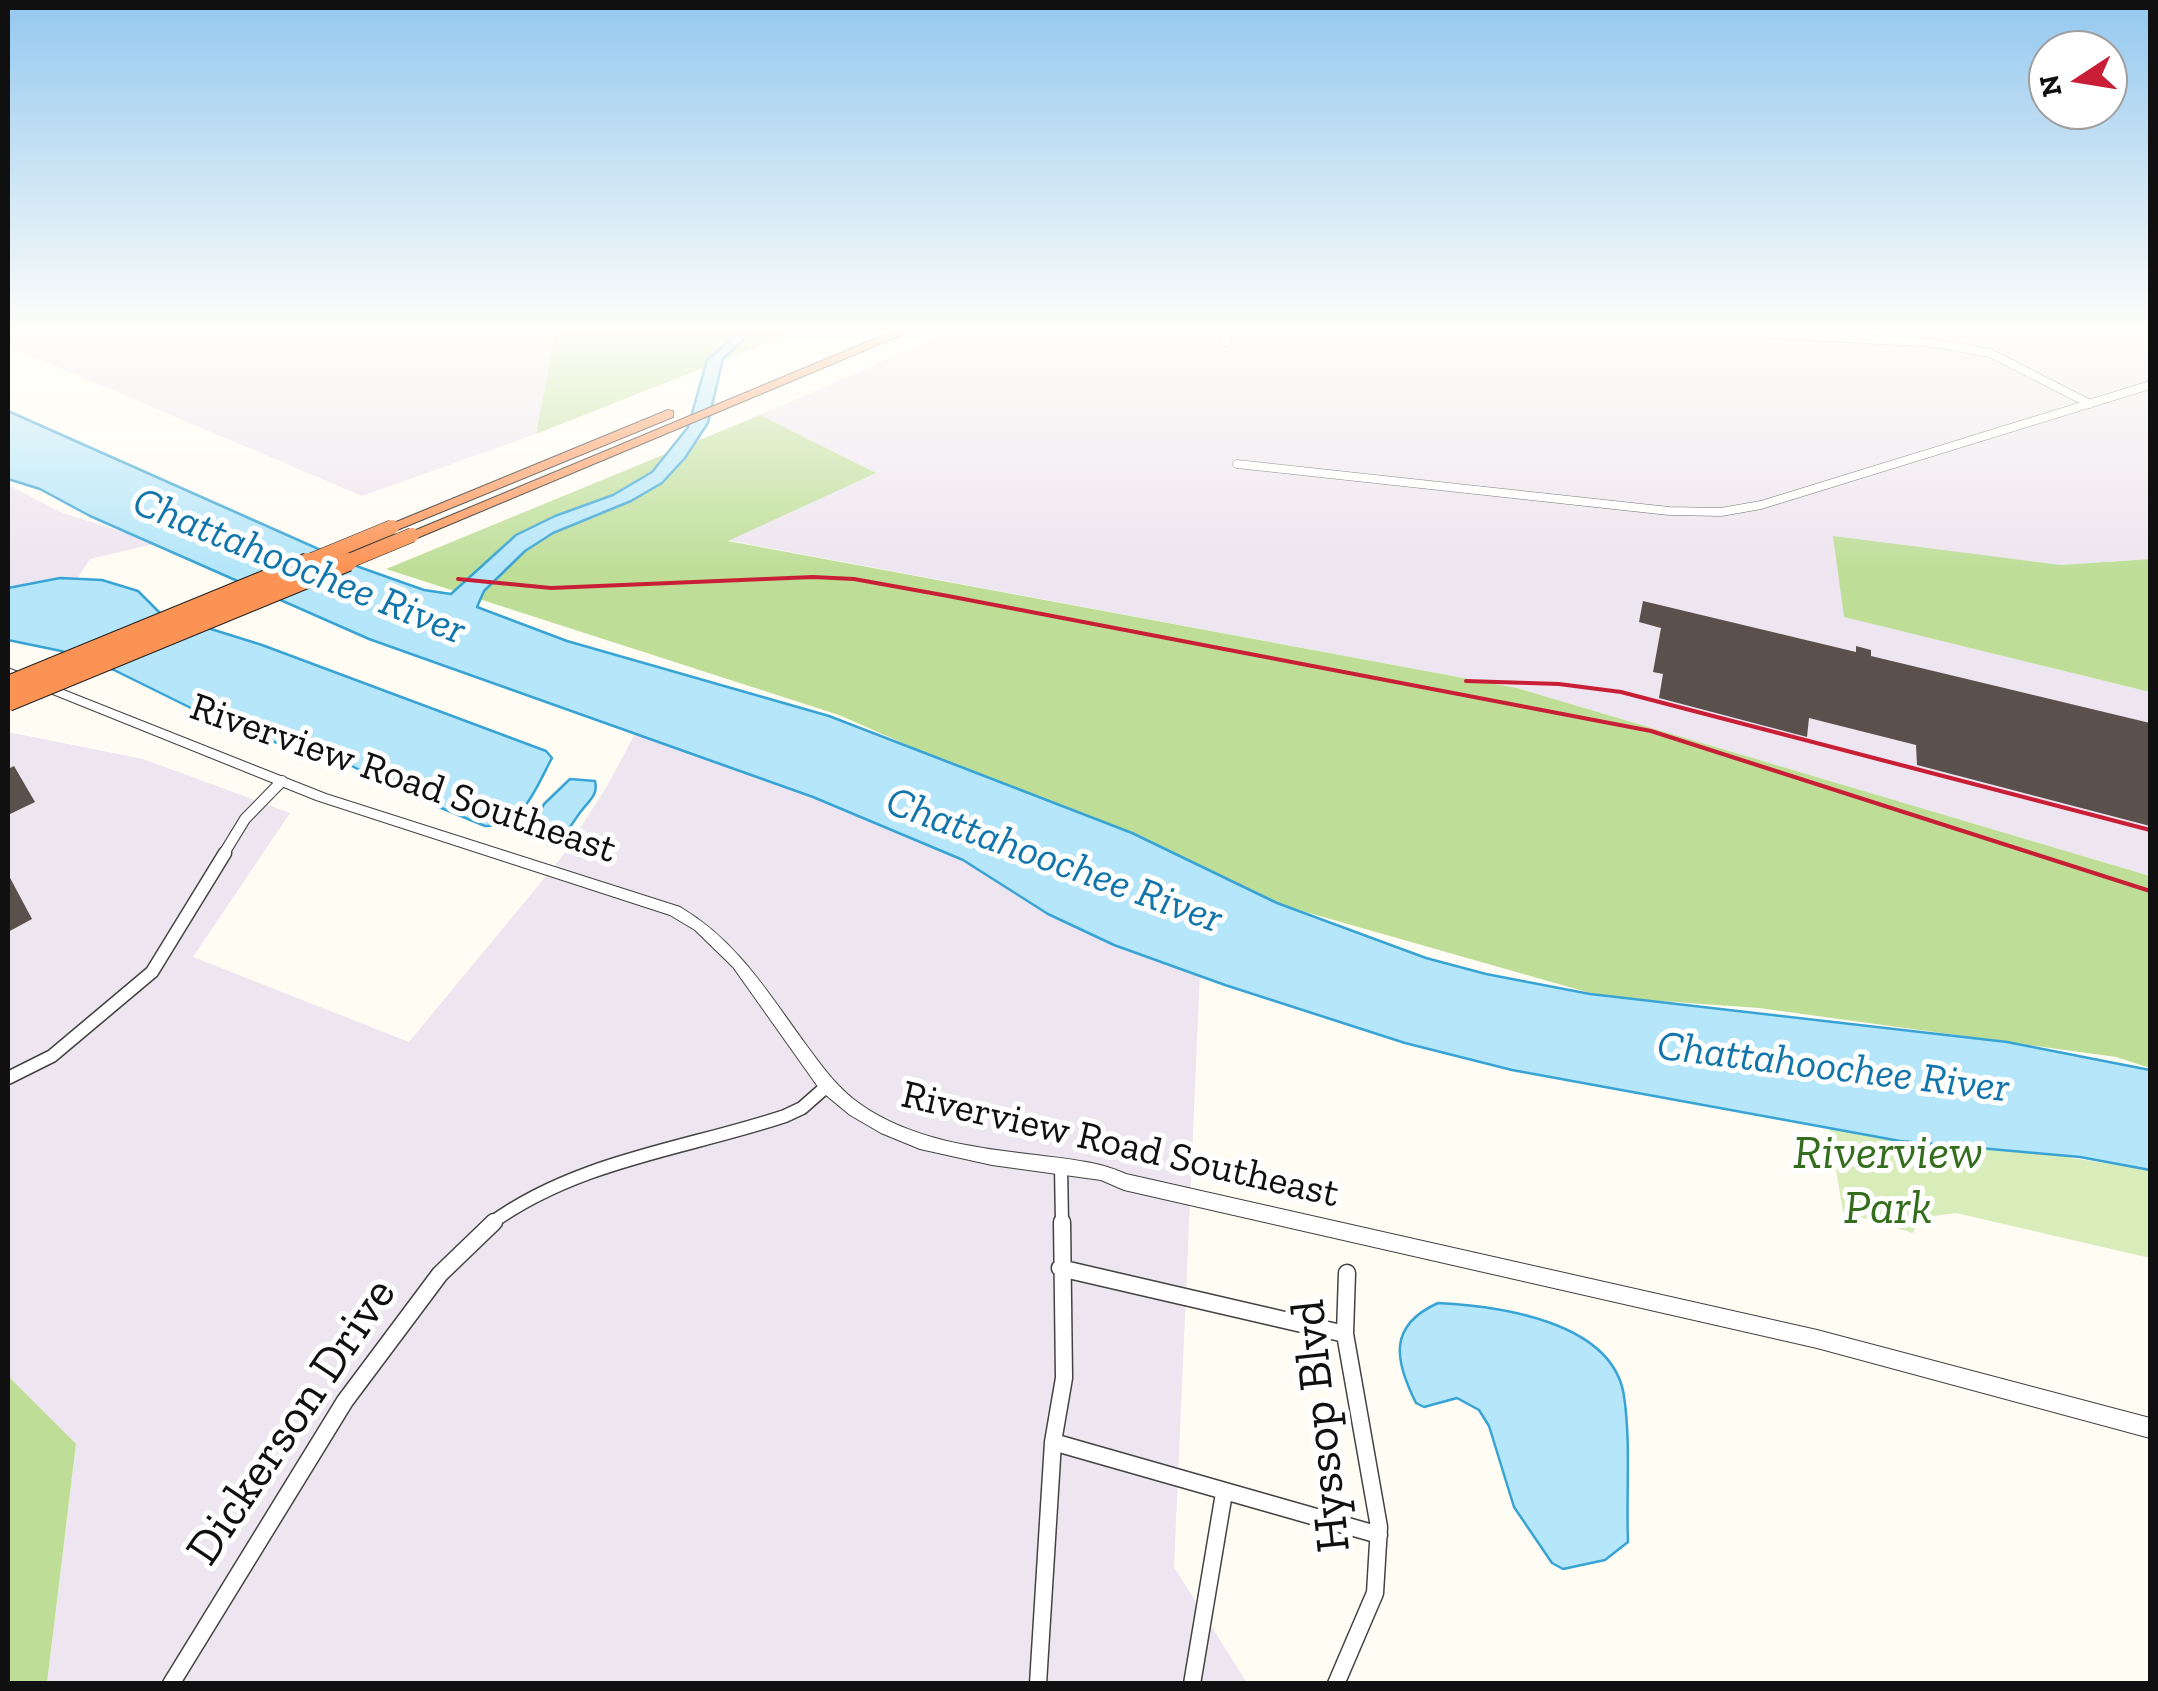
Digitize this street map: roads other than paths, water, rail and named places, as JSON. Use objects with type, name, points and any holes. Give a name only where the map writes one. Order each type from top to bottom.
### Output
[{"type":"highway","points":[[8,684],[392,527],[692,412]]},
{"type":"highway","points":[[8,702],[412,535],[653,428]]},
{"type":"street","points":[[1236,464],[1668,511],[1721,512],[1761,504],[2064,412]]},
{"type":"street","name":"Riverview Road Southeast","points":[[8,672],[356,809],[675,911],[710,934],[738,963],[827,1086],[846,1106],[896,1134],[943,1148],[1060,1166],[1817,1339],[2150,1428]]},
{"type":"street","points":[[8,1078],[52,1056],[152,972],[194,909],[245,819],[282,781]]},
{"type":"street","name":"Dickerson Drive","points":[[171,1684],[330,1420],[418,1301],[476,1237],[498,1219],[555,1188],[660,1150],[785,1116],[802,1108],[827,1086]]},
{"type":"street","points":[[1038,1684],[1053,1442],[1064,1378],[1060,1166]]},
{"type":"street","points":[[1060,1268],[1345,1334]]},
{"type":"street","name":"Hyssop Blvd","points":[[1336,1684],[1375,1594],[1378,1534],[1345,1334],[1347,1273]]},
{"type":"street","points":[[1053,1442],[1378,1534]]},
{"type":"street","points":[[1192,1684],[1224,1493]]},
{"type":"water","name":"Chattahoochee River","points":[[10,412],[359,567],[424,590],[451,594],[516,535],[613,495],[652,472],[688,427],[692,412],[711,412],[708,423],[685,458],[662,483],[631,501],[553,533],[525,551],[484,591],[477,607],[567,641],[829,716],[1132,833],[1277,903],[1426,958],[1590,994],[2007,1042],[2150,1070],[2150,1170],[2080,1157],[1900,1141],[1512,1070],[1405,1043],[1225,985],[1114,945],[1048,914],[963,860],[813,797],[369,639],[90,516],[40,489],[8,479]]},
{"type":"water","points":[[60,578],[102,580],[138,591],[160,613],[262,645],[546,751],[552,758],[519,813],[498,825],[485,826],[395,789],[352,766],[258,737],[205,715],[114,670],[61,651],[8,640],[8,588]]},
{"type":"water","points":[[570,779],[595,781],[591,799],[557,839],[550,841],[530,835],[544,804]]},
{"type":"water","points":[[1438,1303],[1491,1308],[1549,1322],[1599,1350],[1615,1371],[1626,1414],[1628,1542],[1605,1560],[1563,1569],[1552,1563],[1514,1507],[1489,1426],[1479,1410],[1457,1398],[1424,1407],[1416,1403],[1403,1373],[1400,1346],[1410,1322]]},
{"type":"railway","points":[[458,579],[551,588],[813,577],[854,579],[948,596],[1651,731],[2150,891]]},
{"type":"railway","points":[[1466,681],[1559,684],[1621,692],[2150,830]]},
{"type":"park label","name":"Riverview Park","points":[[1888,1182]]}]
